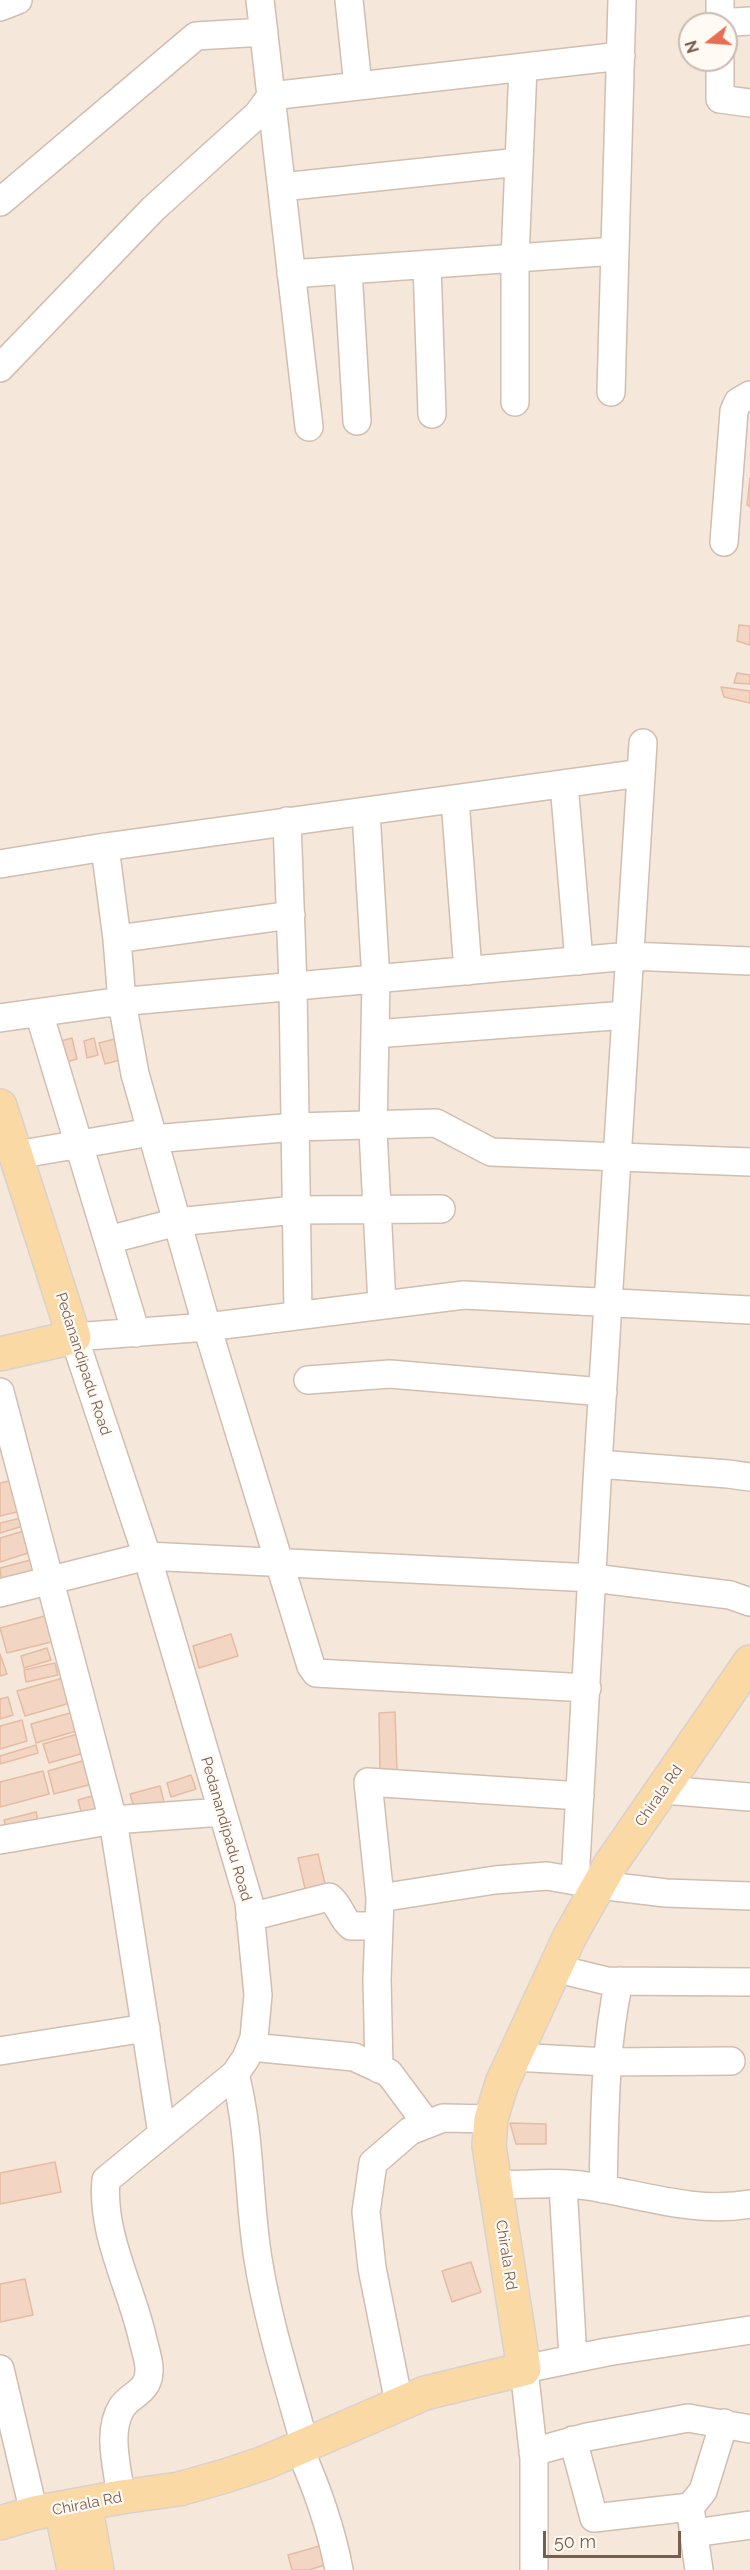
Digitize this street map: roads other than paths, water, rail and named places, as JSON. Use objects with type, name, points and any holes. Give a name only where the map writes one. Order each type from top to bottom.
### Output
[{"type":"main road","name":"Pedanandipadu Road","points":[[0,1106],[74,1337]]},
{"type":"main road","points":[[0,1354],[74,1337]]},
{"type":"main road","name":"Chirala Rd","points":[[0,2523],[122,2497],[179,2489],[264,2463],[425,2393],[524,2369],[489,2146],[491,2119],[513,2057],[554,1968],[587,1883],[610,1865],[664,1790],[738,1699],[750,1662]]},
{"type":"main road","points":[[60,2509],[74,2570]]},
{"type":"main road","points":[[60,2509],[97,2570]]},
{"type":"street","points":[[0,7],[18,0]]},
{"type":"street","points":[[260,0],[309,427]]},
{"type":"street","points":[[350,0],[358,86]]},
{"type":"street","points":[[611,392],[622,0]]},
{"type":"street","points":[[0,202],[196,36],[264,32]]},
{"type":"street","points":[[0,368],[153,209],[258,114],[271,96],[621,56]]},
{"type":"street","points":[[515,402],[515,258],[523,67]]},
{"type":"street","points":[[720,72],[720,99],[750,103]]},
{"type":"street","points":[[282,187],[519,162]]},
{"type":"street","points":[[291,274],[615,251]]},
{"type":"street","points":[[427,264],[432,414]]},
{"type":"street","points":[[348,270],[357,421]]},
{"type":"street","points":[[724,542],[734,411],[738,402],[750,395]]},
{"type":"street","points":[[587,1883],[580,1796],[598,1464],[643,743]]},
{"type":"street","points":[[0,864],[287,821],[456,800],[641,773]]},
{"type":"street","points":[[564,784],[579,961]]},
{"type":"street","points":[[456,800],[468,971]]},
{"type":"street","points":[[366,812],[376,980],[373,1123],[382,1304]]},
{"type":"street","points":[[287,821],[294,987],[298,1315]]},
{"type":"street","points":[[105,847],[117,939],[122,1002],[135,1074],[207,1327],[311,1666],[316,1673],[587,1688]]},
{"type":"street","points":[[117,939],[291,915]]},
{"type":"street","points":[[0,1018],[122,1002],[630,956],[750,961]]},
{"type":"street","points":[[39,1013],[136,1333]]},
{"type":"street","points":[[375,1034],[626,1016]]},
{"type":"street","points":[[16,1155],[78,1143],[152,1135],[373,1123],[436,1123],[491,1152],[750,1162]]},
{"type":"street","points":[[108,1240],[177,1222],[296,1210],[441,1209]]},
{"type":"street","points":[[74,1337],[207,1327],[464,1295],[750,1310]]},
{"type":"street","name":"Pedanandipadu Road","points":[[74,1337],[147,1556],[249,1902],[258,1995],[254,2038],[235,2074],[106,2180],[104,2198],[107,2222],[135,2307],[150,2371],[145,2385],[135,2397],[124,2404],[114,2433],[122,2497]]},
{"type":"street","points":[[308,1380],[390,1374],[603,1392]]},
{"type":"street","points":[[0,1392],[114,1820],[162,2134]]},
{"type":"street","points":[[598,1464],[728,1473],[750,1477]]},
{"type":"street","points":[[0,1593],[147,1556],[593,1578],[730,1595],[750,1602]]},
{"type":"street","points":[[379,2069],[376,1979],[380,1898],[368,1782],[580,1796]]},
{"type":"street","points":[[664,1790],[750,1797]]},
{"type":"street","points":[[0,1840],[114,1820],[222,1812]]},
{"type":"street","points":[[380,1898],[495,1880],[548,1876],[666,1893],[750,1896]]},
{"type":"street","points":[[250,1917],[323,1897],[334,1901],[344,1920],[351,1926],[379,1926]]},
{"type":"street","points":[[554,1968],[592,1979],[619,1981],[750,1982]]},
{"type":"street","points":[[603,2189],[607,2062],[610,2027],[619,1981]]},
{"type":"street","points":[[0,2051],[146,2028]]},
{"type":"street","points":[[251,2047],[354,2057],[389,2073],[427,2124]]},
{"type":"street","points":[[513,2057],[607,2062],[731,2061]]},
{"type":"street","points":[[235,2074],[244,2108],[258,2259],[302,2447],[334,2541],[339,2570]]},
{"type":"street","points":[[399,2403],[372,2268],[366,2212],[373,2163],[411,2131],[443,2118],[491,2119]]},
{"type":"street","points":[[495,2185],[584,2185],[698,2205],[750,2204]]},
{"type":"street","points":[[563,2186],[573,2359]]},
{"type":"street","points":[[534,2570],[533,2452],[524,2369],[750,2330]]},
{"type":"street","points":[[0,2369],[60,2509]]},
{"type":"street","points":[[533,2452],[573,2440],[688,2418],[750,2428]]},
{"type":"street","points":[[699,2570],[692,2520],[724,2423]]},
{"type":"street","points":[[573,2440],[594,2518],[750,2524]]}]
